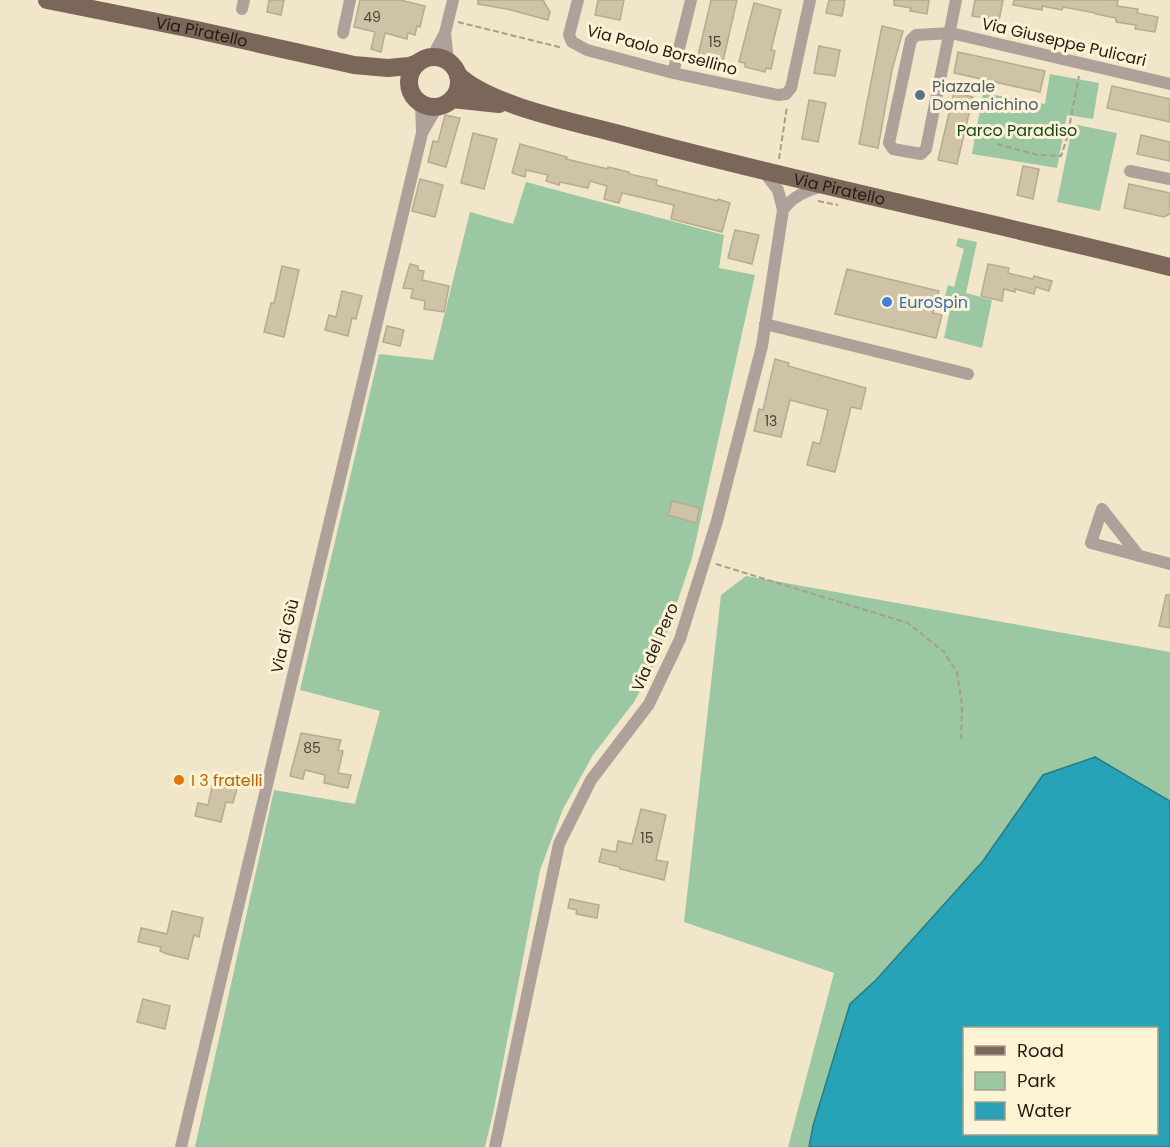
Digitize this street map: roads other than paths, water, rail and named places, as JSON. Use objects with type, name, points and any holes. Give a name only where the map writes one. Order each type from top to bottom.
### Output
[{"type":"main road","name":"Via Piratello","points":[[47,0],[354,65],[388,68],[439,64],[465,82],[512,105],[764,172],[1170,267]]},
{"type":"main road","points":[[439,64],[459,84],[431,100],[410,76],[439,64]]},
{"type":"main road","name":"Via Piratello","points":[[354,65],[403,85],[431,100],[512,105]]},
{"type":"street","points":[[343,33],[350,0]]},
{"type":"street","points":[[439,64],[453,0]]},
{"type":"street","name":"Via Paolo Borsellino","points":[[578,0],[569,35],[572,42],[587,50],[673,73],[771,95],[786,94],[791,88],[810,0]]},
{"type":"street","points":[[673,73],[691,0]]},
{"type":"street","points":[[951,33],[916,36],[911,40],[889,143],[892,148],[919,154],[925,151],[951,33],[956,0]]},
{"type":"street","name":"Via Giuseppe Pulicari","points":[[951,33],[1170,84]]},
{"type":"street","name":"Via di Giù","points":[[181,1147],[431,100]]},
{"type":"street","points":[[1130,171],[1170,179]]},
{"type":"street","points":[[764,172],[778,190],[783,210]]},
{"type":"street","points":[[783,210],[797,195],[824,186]]},
{"type":"street","name":"Via del Pero","points":[[495,1147],[559,844],[591,780],[649,704],[680,639],[746,412],[762,346],[783,210]]},
{"type":"street","points":[[765,324],[968,374]]},
{"type":"street","points":[[1138,555],[1170,564]]},
{"type":"water","points":[[1095,757],[1170,801],[1170,1147],[809,1147],[813,1126],[850,1004],[876,980],[983,861],[1043,775]]},
{"type":"place","name":"Piazzale Domenichino","points":[[920,95]]},
{"type":"place","name":"EuroSpin","points":[[887,302]]},
{"type":"place","name":"I 3 fratelli","points":[[179,780]]},
{"type":"park label","name":"Parco Paradiso","points":[[1017,130]]}]
